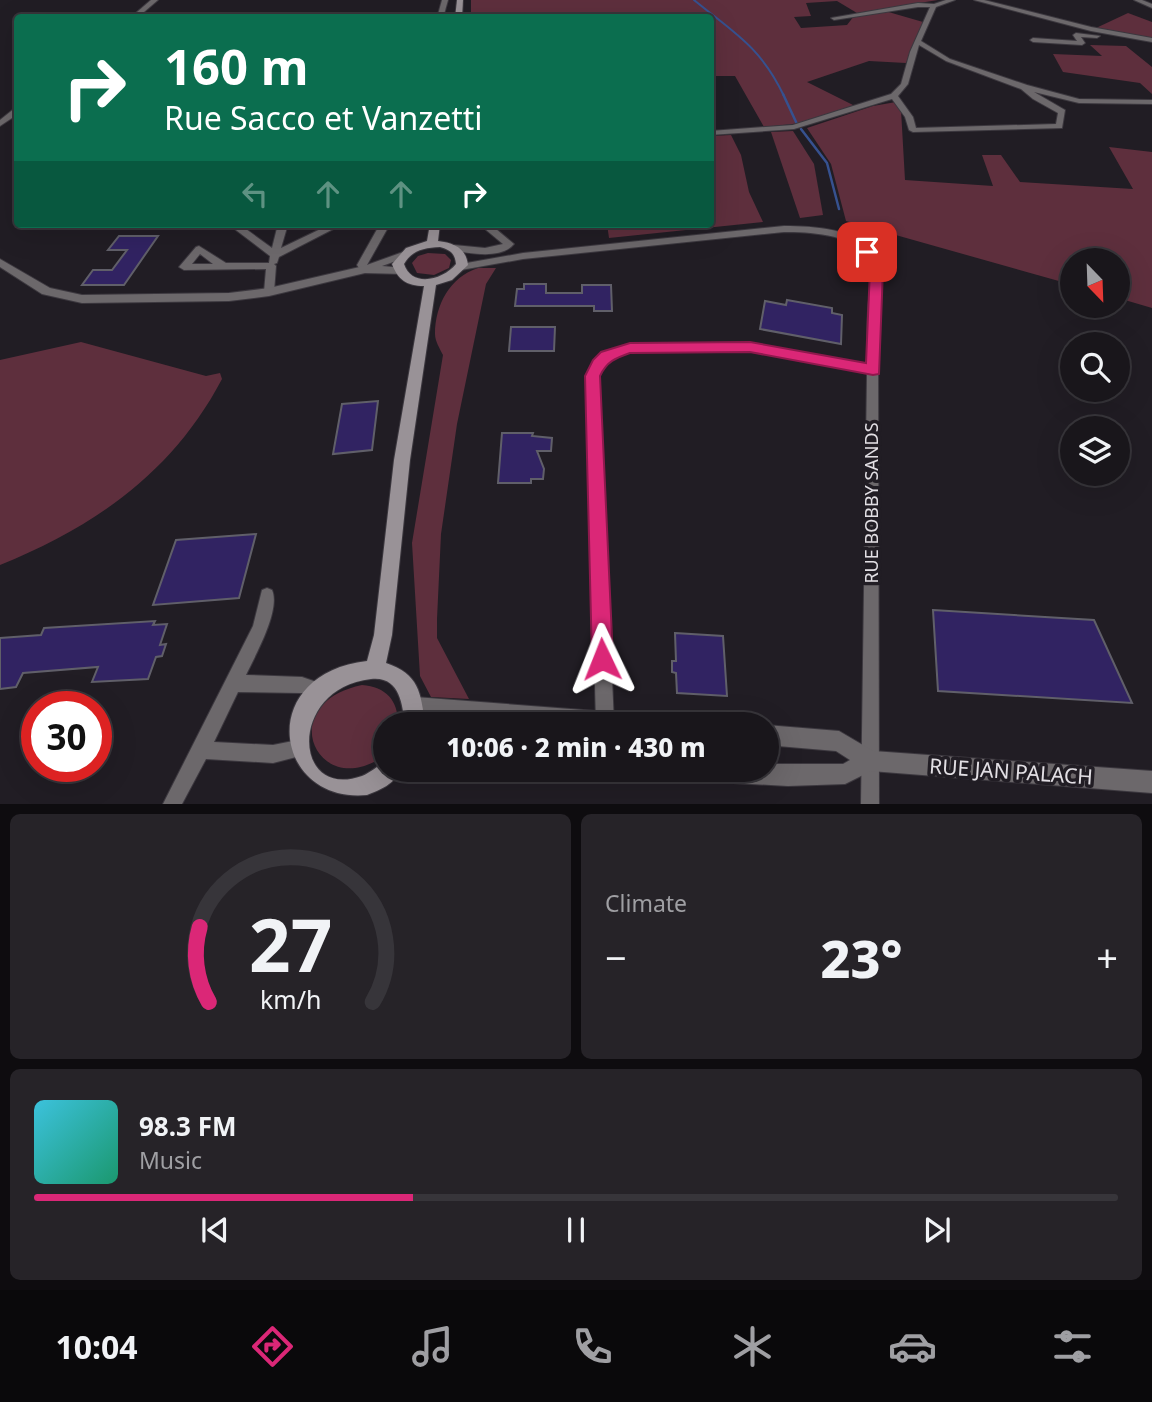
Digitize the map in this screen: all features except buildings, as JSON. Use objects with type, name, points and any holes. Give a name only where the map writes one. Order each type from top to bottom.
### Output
[{"type":"main road","points":[[432,244],[434,228]]},
{"type":"main road","points":[[432,244],[458,257],[449,277],[432,282],[408,279],[399,271],[399,261],[403,255],[419,246],[432,244]]},
{"type":"main road","points":[[375,668],[383,635],[402,460],[432,282]]},
{"type":"main road","points":[[373,782],[346,797],[314,780],[306,771],[298,749],[302,718],[319,691],[346,673],[375,668],[391,673],[404,683],[414,712]]},
{"type":"street","points":[[138,14],[155,0]]},
{"type":"street","points":[[834,18],[918,5],[934,6],[952,0]]},
{"type":"street","points":[[977,0],[1152,40]]},
{"type":"street","points":[[1137,0],[1151,6]]},
{"type":"street","points":[[714,133],[794,127],[894,96],[906,83],[910,58],[934,6]]},
{"type":"street","points":[[1091,52],[1076,35],[1118,34]]},
{"type":"street","points":[[1033,40],[1082,43]]},
{"type":"street","points":[[919,42],[948,60],[1024,88],[1079,101],[1152,102]]},
{"type":"street","points":[[894,96],[909,117],[913,130],[1059,126],[1062,112],[1024,88]]},
{"type":"street","points":[[0,124],[14,113]]},
{"type":"street","points":[[238,228],[275,256]]},
{"type":"street","points":[[269,292],[271,266],[282,228]]},
{"type":"street","points":[[275,256],[330,228]]},
{"type":"street","points":[[365,269],[362,265],[364,258],[383,228]]},
{"type":"street","points":[[458,257],[505,248],[509,244],[489,228]]},
{"type":"street","name":"RUE BOBBY SANDS","points":[[523,256],[784,229],[827,231],[849,239],[867,252],[876,269],[873,307],[870,803]]},
{"type":"street","points":[[458,257],[523,256],[514,240],[496,233]]},
{"type":"street","points":[[0,262],[46,291],[82,299],[229,298],[269,292],[365,269],[403,255]]},
{"type":"street","points":[[224,267],[271,266]]},
{"type":"street","points":[[365,269],[399,271]]},
{"type":"street","points":[[605,712],[593,376],[598,364],[607,356],[630,348],[750,347],[873,370]]},
{"type":"street","points":[[172,803],[261,627],[267,595]]},
{"type":"street","points":[[232,683],[302,685],[319,691]]},
{"type":"street","name":"RUE JAN PALACH","points":[[779,736],[839,741],[870,761],[1152,782]]},
{"type":"street","points":[[201,750],[273,754],[298,749]]},
{"type":"street","name":"RUE JAN PALACH","points":[[779,776],[845,774],[870,761]]},
{"type":"shaded area","points":[[471,0],[938,0],[857,13],[837,1],[806,3],[811,16],[794,17],[801,28],[847,25],[854,16],[885,11],[923,22],[906,63],[869,61],[807,82],[855,106],[802,123],[764,127],[735,76],[714,76],[714,14],[471,14]]},
{"type":"shaded area","points":[[1128,13],[1152,22],[1152,38],[1096,28]]},
{"type":"shaded area","points":[[1090,45],[1126,46],[1152,67],[1152,94],[1140,83],[1063,72],[1053,54],[1102,56]]},
{"type":"shaded area","points":[[896,102],[901,110],[905,180],[993,186],[982,155],[1001,155],[1020,182],[1133,189],[1109,147],[1152,152],[1152,308],[1130,302],[1130,248],[1060,248],[1060,281],[846,221],[831,164],[807,128],[873,106]]},
{"type":"shaded area","points":[[793,131],[814,164],[823,215],[800,218],[771,132]]},
{"type":"shaded area","points":[[731,135],[741,155],[749,192],[763,222],[714,227],[714,136]]},
{"type":"shaded area","points":[[608,228],[705,228],[609,238]]},
{"type":"shaded area","points":[[428,253],[445,254],[451,260],[449,268],[434,275],[417,273],[412,263],[418,256]]},
{"type":"shaded area","points":[[478,268],[496,268],[486,284],[457,424],[441,534],[437,619],[437,638],[469,699],[431,697],[420,676],[412,543],[443,355],[436,339],[436,323],[441,303],[452,285],[468,272]]},
{"type":"shaded area","points":[[81,342],[206,376],[220,373],[222,379],[180,442],[129,492],[68,533],[0,565],[0,360]]},
{"type":"shaded area","points":[[362,685],[370,686],[389,696],[396,708],[396,712],[373,712],[373,761],[361,767],[341,767],[325,759],[315,746],[312,728],[318,711],[334,695]]},
{"type":"waterway","points":[[694,0],[712,14]]},
{"type":"waterway","points":[[714,16],[756,52],[783,95]]},
{"type":"waterway","points":[[783,95],[797,124]]},
{"type":"waterway","points":[[801,129],[827,163],[839,209]]},
{"type":"route","points":[[602,659],[593,376],[598,364],[607,356],[630,348],[750,347],[873,370],[876,269],[867,252]]}]
